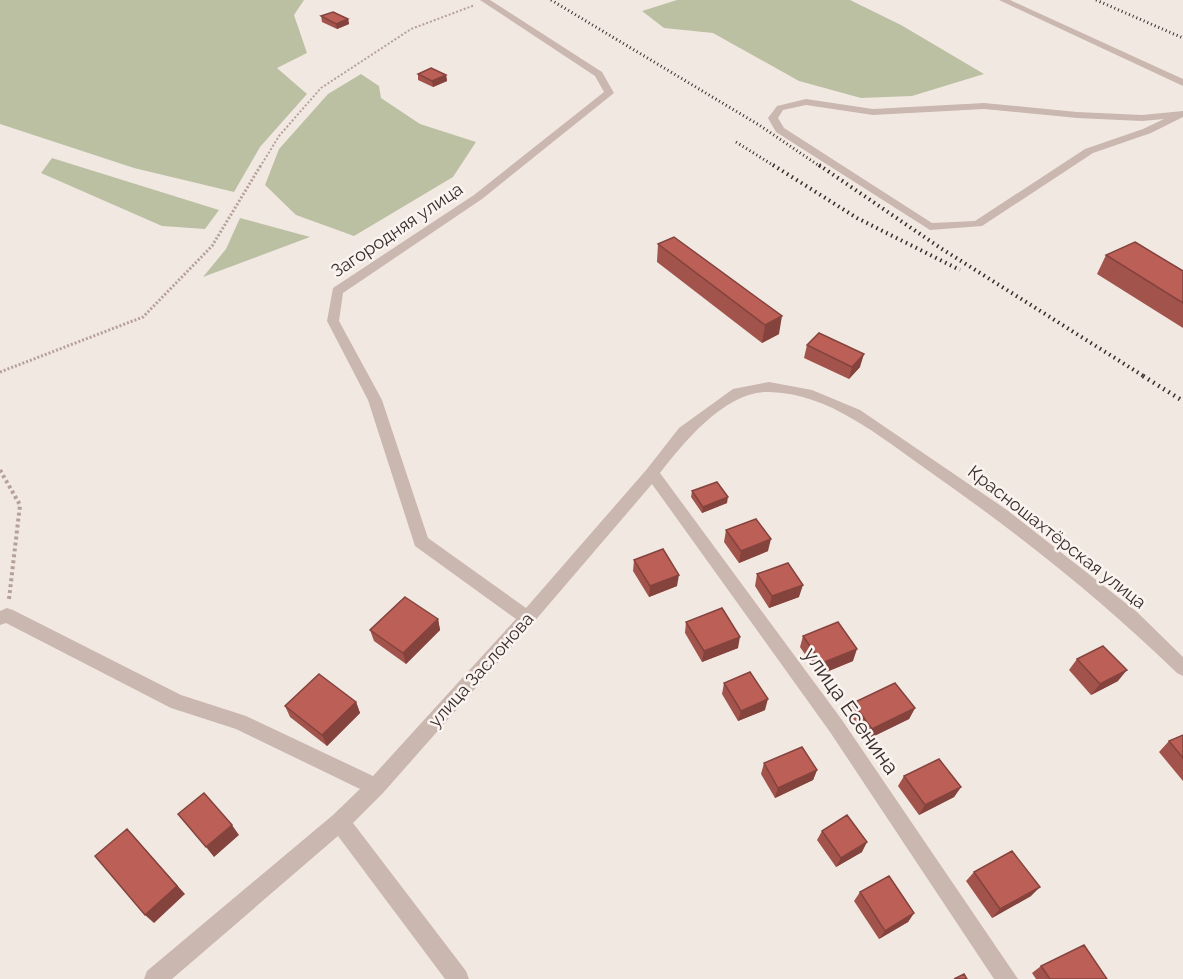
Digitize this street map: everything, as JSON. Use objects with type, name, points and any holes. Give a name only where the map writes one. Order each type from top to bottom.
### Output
[{"type":"street","points":[[1004,0],[1183,83]]},
{"type":"street","name":"Загородняя улица","points":[[485,1],[599,74],[609,93],[478,198],[337,291],[333,321],[375,400],[421,542],[528,618]]},
{"type":"street","points":[[806,102],[873,112],[984,106],[1088,116],[1142,117],[1182,114],[1147,131],[1089,151],[978,224],[930,227],[780,130],[773,118],[780,108],[806,102]]},
{"type":"street","name":"улица Заслонова","points":[[155,979],[340,822],[376,786],[528,618],[652,473],[684,432],[738,392],[769,387],[807,393]]},
{"type":"street","name":"Красношахтёрская улица","points":[[807,393],[855,413],[1002,514],[1131,617],[1183,668]]},
{"type":"street","name":"улица Есенина","points":[[652,473],[836,726],[1007,979]]},
{"type":"street","points":[[4,616],[177,702],[240,722],[376,786]]},
{"type":"street","points":[[340,822],[458,979]]},
{"type":"path","points":[[0,372],[143,317],[212,246],[279,136],[321,88],[411,29],[485,1]]},
{"type":"path","points":[[0,470],[20,505],[4,616]]},
{"type":"green space","points":[[0,0],[304,0],[294,15],[307,53],[277,68],[307,94],[260,147],[234,192],[134,168],[0,124]]},
{"type":"green space","points":[[677,0],[850,0],[901,25],[984,74],[912,96],[861,98],[799,81],[713,33],[664,28],[642,11]]},
{"type":"green space","points":[[361,74],[379,86],[381,98],[420,124],[476,142],[453,177],[354,236],[296,215],[265,185],[279,149],[328,94]]},
{"type":"green space","points":[[52,158],[219,210],[205,229],[162,226],[41,173]]},
{"type":"green space","points":[[240,218],[310,237],[203,277],[226,249]]},
{"type":"building","points":[[333,12],[348,19],[336,24],[321,16]]},
{"type":"building","points":[[431,68],[446,75],[432,81],[418,74]]},
{"type":"building","points":[[674,237],[782,316],[765,325],[658,244]]},
{"type":"building","points":[[1135,242],[1183,271],[1183,303],[1106,255]]},
{"type":"building","points":[[819,333],[864,354],[852,367],[807,345]]},
{"type":"building","points":[[717,482],[728,497],[703,507],[692,491]]},
{"type":"building","points":[[756,519],[771,539],[741,551],[726,530]]},
{"type":"building","points":[[663,549],[679,575],[650,586],[634,560]]},
{"type":"building","points":[[788,563],[803,585],[772,596],[757,574]]},
{"type":"building","points":[[405,597],[438,619],[403,653],[370,630]]},
{"type":"building","points":[[722,608],[740,637],[704,651],[686,622]]},
{"type":"building","points":[[838,622],[857,649],[822,663],[803,636]]},
{"type":"building","points":[[1103,646],[1127,670],[1100,684],[1077,659]]},
{"type":"building","points":[[750,672],[768,699],[741,711],[724,683]]},
{"type":"building","points":[[319,674],[356,702],[322,735],[285,706]]},
{"type":"building","points":[[895,683],[915,708],[872,729],[853,703]]},
{"type":"building","points":[[1183,735],[1183,758],[1169,741]]},
{"type":"building","points":[[802,747],[817,770],[778,788],[764,763]]},
{"type":"building","points":[[939,759],[961,787],[925,805],[904,776]]},
{"type":"building","points":[[204,793],[232,825],[206,847],[178,814]]},
{"type":"building","points":[[847,815],[867,842],[841,858],[822,831]]},
{"type":"building","points":[[127,829],[177,886],[145,915],[95,856]]},
{"type":"building","points":[[1012,851],[1040,887],[1000,909],[974,872]]},
{"type":"building","points":[[889,876],[914,913],[885,931],[860,892]]},
{"type":"building","points":[[1084,945],[1107,979],[1050,979],[1041,966]]},
{"type":"building","points":[[964,974],[967,979],[954,979]]},
{"type":"railway","points":[[551,0],[759,125],[821,167]]},
{"type":"railway","points":[[1096,0],[1183,38]]},
{"type":"railway","points":[[736,142],[776,167]]},
{"type":"railway","points":[[773,165],[857,218],[960,270]]},
{"type":"railway","points":[[819,165],[942,249],[1145,377]]},
{"type":"railway","points":[[1143,376],[1183,401]]}]
